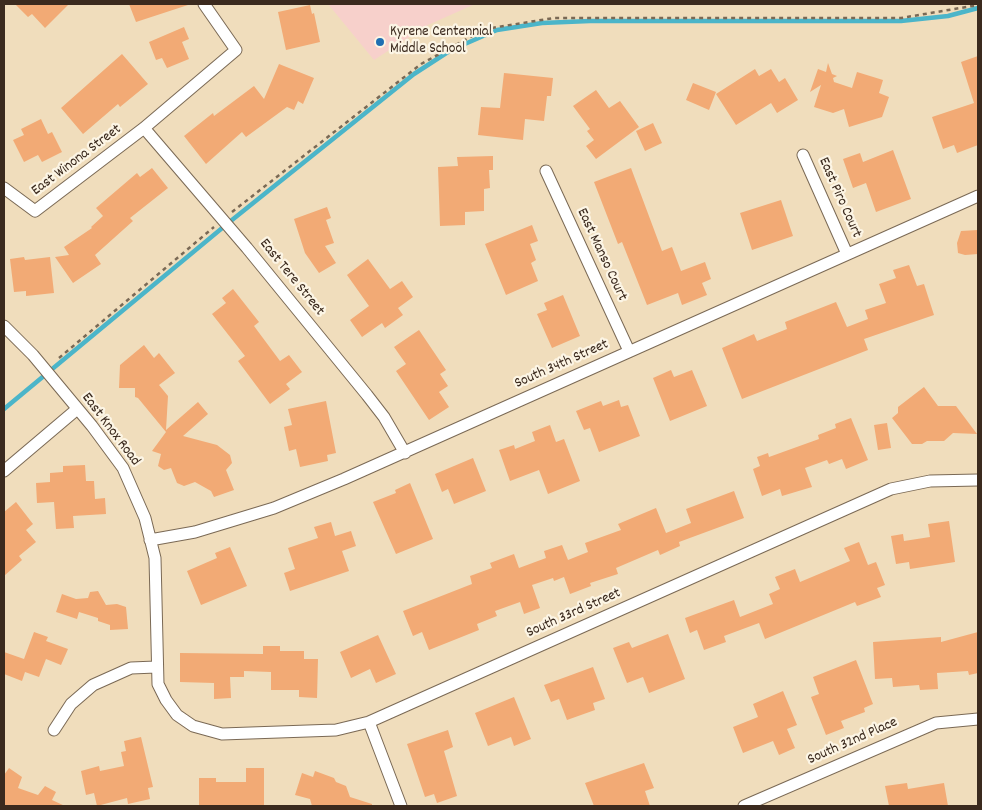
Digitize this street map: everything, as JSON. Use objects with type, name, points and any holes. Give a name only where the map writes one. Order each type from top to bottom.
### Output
[{"type":"street","points":[[144,128],[236,50],[204,4]]},
{"type":"street","name":"East Tere Street","points":[[144,128],[223,220],[367,395],[384,417],[405,453]]},
{"type":"street","name":"East Winona Street","points":[[4,188],[35,211],[144,128]]},
{"type":"street","name":"East Piro Court","points":[[803,155],[847,254]]},
{"type":"street","name":"East Manso Court","points":[[546,171],[630,351]]},
{"type":"street","name":"South 34th Street","points":[[150,540],[195,532],[274,508],[405,453],[978,196]]},
{"type":"street","name":"East Knox Road","points":[[4,326],[33,355],[76,410],[92,426],[123,468],[145,518],[154,558],[158,684],[166,700],[177,715]]},
{"type":"street","points":[[4,343],[14,335]]},
{"type":"street","points":[[4,471],[76,410]]},
{"type":"street","name":"South 33rd Street","points":[[177,715],[194,726],[222,734],[336,730],[369,722],[891,489],[930,481],[978,480]]},
{"type":"street","points":[[54,730],[71,704],[93,685],[131,668],[156,667]]},
{"type":"street","name":"South 32nd Place","points":[[744,806],[936,723],[978,719]]},
{"type":"street","points":[[369,722],[401,806]]},
{"type":"path","points":[[59,358],[223,220],[421,64],[485,29],[554,18],[901,18],[978,5]]},
{"type":"shaded area","name":"Kyrene Centennial Middle School","points":[[328,4],[475,4],[428,25],[374,60]]},
{"type":"building","points":[[15,4],[69,4],[45,28],[32,14],[28,17]]},
{"type":"building","points":[[129,4],[188,4],[188,5],[136,22]]},
{"type":"building","points":[[310,5],[312,14],[314,13],[320,42],[286,50],[278,12]]},
{"type":"building","points":[[184,27],[189,39],[182,42],[189,59],[167,68],[162,58],[156,60],[149,42]]},
{"type":"building","points":[[122,54],[148,84],[120,107],[118,104],[83,134],[61,108]]},
{"type":"building","points":[[978,56],[978,145],[957,153],[954,145],[943,149],[932,117],[974,103],[961,62]]},
{"type":"building","points":[[828,63],[832,74],[837,76],[833,78],[834,82],[852,88],[857,72],[883,80],[879,93],[889,97],[882,117],[849,127],[844,109],[833,113],[814,107],[821,85],[810,92],[818,69],[826,72]]},
{"type":"building","points":[[279,64],[314,78],[303,104],[298,101],[294,110],[287,107],[246,137],[242,132],[206,164],[184,136],[213,113],[214,116],[254,86],[264,99]]},
{"type":"building","points":[[755,69],[759,76],[771,69],[779,82],[785,78],[798,100],[777,113],[771,103],[736,125],[716,94]]},
{"type":"building","points":[[504,73],[553,78],[551,96],[547,96],[544,121],[525,119],[523,140],[478,135],[481,107],[500,108]]},
{"type":"building","points":[[693,83],[716,92],[709,110],[686,100]]},
{"type":"building","points":[[596,90],[609,108],[620,101],[639,127],[596,159],[586,146],[594,140],[587,131],[590,129],[573,106]]},
{"type":"building","points":[[41,119],[48,134],[52,132],[62,152],[42,162],[38,155],[24,162],[13,140],[24,135],[21,129]]},
{"type":"building","points":[[653,123],[662,143],[645,151],[636,131]]},
{"type":"building","points":[[893,150],[911,199],[876,212],[866,183],[853,188],[843,159],[860,153],[863,162]]},
{"type":"building","points":[[493,156],[493,170],[489,170],[490,188],[484,189],[484,211],[465,212],[465,225],[440,226],[438,167],[458,166],[457,157]]},
{"type":"building","points":[[152,168],[168,188],[130,218],[133,221],[95,255],[101,264],[73,283],[55,257],[69,255],[64,247],[92,228],[103,216],[96,208],[137,173],[140,177]]},
{"type":"building","points":[[631,168],[662,251],[672,247],[681,271],[705,262],[711,279],[702,283],[707,295],[682,305],[678,293],[647,305],[622,242],[618,244],[594,182]]},
{"type":"building","points":[[781,200],[793,236],[752,250],[740,213]]},
{"type":"building","points":[[327,207],[331,218],[326,220],[334,243],[325,246],[336,263],[319,273],[305,253],[294,219]]},
{"type":"building","points":[[532,225],[538,241],[530,244],[536,260],[531,263],[538,281],[506,295],[485,244]]},
{"type":"building","points":[[978,230],[978,254],[965,255],[958,253],[957,243],[961,231]]},
{"type":"building","points":[[24,257],[25,260],[50,257],[54,293],[26,296],[26,291],[14,292],[10,259]]},
{"type":"building","points":[[368,259],[390,289],[402,281],[413,297],[398,308],[403,315],[385,328],[382,323],[362,337],[350,320],[369,306],[347,275]]},
{"type":"building","points":[[909,265],[917,286],[924,284],[934,315],[864,339],[868,350],[742,399],[722,348],[754,334],[757,341],[787,329],[785,322],[836,302],[847,327],[868,319],[865,310],[886,303],[879,284],[896,278],[893,270]]},
{"type":"building","points":[[233,289],[259,322],[254,326],[280,361],[289,355],[302,372],[286,384],[290,389],[270,404],[238,361],[245,356],[212,314],[226,303],[222,298]]},
{"type":"building","points":[[563,295],[580,336],[552,348],[537,314],[547,310],[544,303]]},
{"type":"building","points":[[419,330],[446,370],[440,374],[448,386],[439,392],[449,407],[429,420],[396,371],[406,364],[394,347]]},
{"type":"building","points":[[144,345],[154,358],[159,353],[175,373],[159,385],[168,396],[166,430],[198,402],[208,414],[183,436],[217,445],[230,455],[232,463],[226,470],[234,490],[214,497],[211,491],[195,482],[184,486],[177,483],[171,468],[164,470],[158,466],[161,454],[152,451],[166,432],[138,398],[135,397],[135,388],[119,388],[120,365]]},
{"type":"building","points":[[671,370],[674,377],[692,370],[707,406],[670,421],[653,378]]},
{"type":"building","points":[[924,387],[938,406],[956,406],[977,434],[953,433],[944,441],[927,441],[922,444],[912,444],[892,418],[898,413],[898,407]]},
{"type":"building","points":[[619,400],[621,407],[628,405],[640,436],[599,452],[590,428],[584,430],[576,411],[601,401],[603,406]]},
{"type":"building","points":[[326,401],[336,453],[327,455],[328,461],[300,467],[296,449],[289,451],[284,427],[292,425],[288,409]]},
{"type":"building","points":[[851,418],[868,460],[846,469],[842,459],[829,464],[827,460],[805,468],[812,487],[782,496],[780,489],[762,496],[753,469],[760,466],[757,457],[768,453],[769,457],[819,439],[818,435],[836,428],[835,424]]},
{"type":"building","points":[[887,423],[891,448],[878,450],[874,425]]},
{"type":"building","points":[[550,425],[556,442],[564,439],[580,481],[548,494],[539,470],[510,481],[499,450],[514,445],[515,449],[535,441],[532,432]]},
{"type":"building","points":[[473,458],[486,491],[454,504],[448,489],[442,492],[435,474]]},
{"type":"building","points":[[85,465],[86,481],[94,481],[95,499],[105,498],[106,514],[73,516],[74,528],[56,529],[54,502],[37,503],[36,483],[50,482],[50,473],[63,472],[63,466]]},
{"type":"building","points":[[410,483],[433,539],[396,554],[373,502],[396,493],[395,490]]},
{"type":"building","points":[[734,491],[744,518],[679,542],[680,546],[660,555],[658,550],[616,568],[618,574],[590,583],[591,586],[570,594],[564,577],[554,581],[553,578],[532,585],[540,608],[524,614],[520,602],[495,611],[497,616],[477,624],[479,630],[429,650],[422,632],[413,636],[403,611],[472,584],[470,576],[492,568],[490,563],[514,554],[519,568],[546,558],[544,551],[562,545],[568,560],[588,552],[585,543],[621,530],[618,524],[656,508],[666,533],[691,523],[686,509]]},
{"type":"building","points":[[16,502],[33,524],[26,530],[36,542],[19,556],[22,560],[4,576],[4,512]]},
{"type":"building","points":[[949,521],[955,562],[910,569],[909,562],[896,564],[891,536],[903,534],[904,541],[930,537],[928,524]]},
{"type":"building","points":[[331,522],[335,536],[351,531],[356,546],[342,551],[349,571],[290,591],[284,573],[295,569],[288,548],[318,538],[314,527]]},
{"type":"building","points":[[859,542],[868,565],[876,562],[885,585],[877,588],[881,597],[857,606],[855,602],[765,639],[759,623],[724,636],[726,642],[704,650],[697,630],[690,633],[685,618],[734,600],[740,617],[773,604],[769,594],[780,589],[775,577],[795,569],[800,582],[850,561],[844,548]]},
{"type":"building","points":[[230,547],[247,586],[201,605],[187,571],[217,558],[215,553]]},
{"type":"building","points":[[98,591],[106,605],[117,604],[126,607],[128,629],[110,630],[110,625],[98,621],[98,618],[79,612],[77,619],[56,612],[62,594],[76,599],[88,598],[90,592]]},
{"type":"building","points":[[34,632],[48,637],[46,641],[68,649],[61,665],[46,659],[39,677],[25,672],[22,681],[4,674],[4,652],[24,659]]},
{"type":"building","points":[[978,632],[978,673],[969,675],[968,671],[937,673],[938,689],[920,690],[919,685],[893,687],[892,678],[875,679],[873,642],[941,637],[941,642]]},
{"type":"building","points":[[668,634],[685,679],[649,693],[643,677],[627,683],[613,648],[629,642],[632,648]]},
{"type":"building","points":[[378,635],[396,674],[376,683],[370,669],[351,678],[340,652]]},
{"type":"building","points":[[263,646],[280,646],[280,651],[304,651],[304,659],[318,659],[317,698],[299,697],[299,690],[271,690],[271,672],[244,671],[244,677],[230,677],[231,698],[214,699],[214,683],[180,682],[180,653],[263,654]]},
{"type":"building","points":[[856,660],[873,704],[864,708],[865,712],[841,721],[844,728],[826,735],[811,697],[819,694],[813,677]]},
{"type":"building","points":[[593,667],[605,699],[593,703],[595,710],[567,720],[559,699],[551,702],[544,685]]},
{"type":"building","points":[[783,691],[797,725],[787,729],[795,748],[779,755],[773,741],[743,753],[733,727],[758,717],[753,704]]},
{"type":"building","points":[[514,697],[531,739],[514,746],[511,737],[488,746],[475,713]]},
{"type":"building","points":[[448,730],[453,747],[444,751],[457,796],[437,803],[434,794],[425,797],[407,744]]},
{"type":"building","points":[[141,737],[153,787],[148,788],[150,799],[128,804],[127,798],[97,806],[94,793],[86,795],[81,771],[99,766],[100,771],[124,766],[121,752],[126,751],[124,741]]},
{"type":"building","points":[[644,763],[654,788],[645,791],[650,806],[594,806],[585,783]]},
{"type":"building","points":[[9,768],[22,777],[18,788],[38,795],[45,786],[56,792],[52,800],[65,806],[4,806],[4,775]]},
{"type":"building","points":[[246,768],[264,768],[264,806],[199,806],[199,778],[216,778],[216,782],[246,782]]},
{"type":"building","points":[[315,771],[334,778],[336,782],[346,786],[350,797],[372,804],[372,806],[312,806],[310,799],[295,795],[302,773],[313,777]]},
{"type":"building","points":[[907,783],[908,789],[944,783],[948,806],[889,806],[885,786]]},
{"type":"waterway","points":[[4,409],[227,224],[414,74],[451,50],[497,30],[542,23],[590,21],[901,21],[948,16],[978,8]]},
{"type":"place","name":"Kyrene Centennial Middle School","points":[[380,42]]}]
